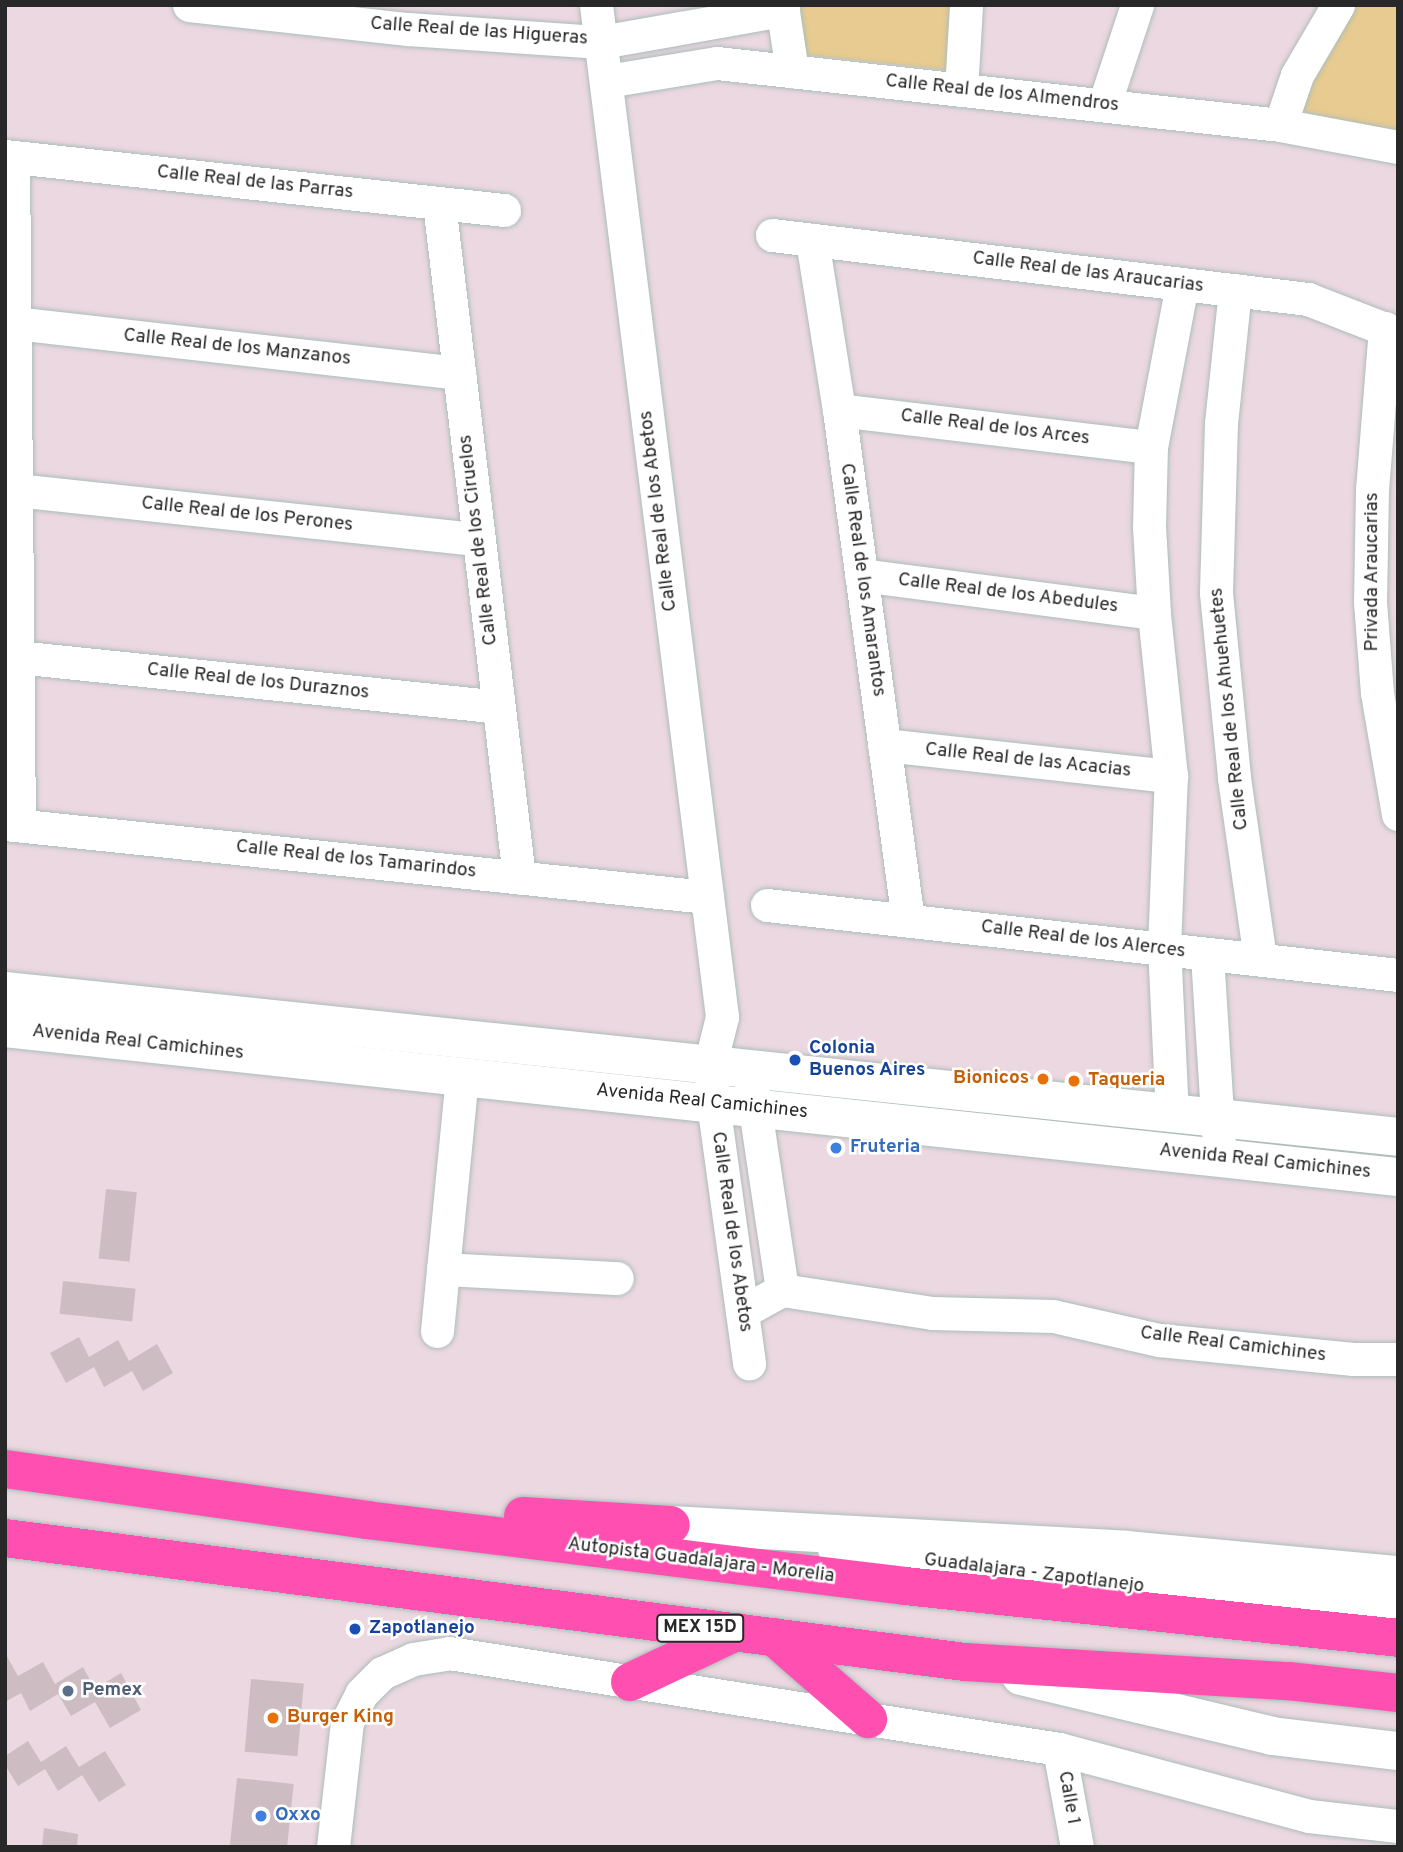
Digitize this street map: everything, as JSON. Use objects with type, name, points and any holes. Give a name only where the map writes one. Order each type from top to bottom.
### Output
[{"type":"highway","name":"Autopista Guadalajara - Morelia","points":[[5,1469],[367,1520],[892,1584],[1398,1638]]},
{"type":"highway","points":[[367,1520],[529,1516],[671,1525]]},
{"type":"highway","name":"MEX 15D","points":[[5,1538],[965,1662],[1288,1681],[1398,1693]]},
{"type":"highway","points":[[630,1682],[736,1632]]},
{"type":"highway","points":[[774,1637],[868,1719]]},
{"type":"street","name":"Calle Real de las Higueras","points":[[189,5],[406,17],[601,41],[783,8]]},
{"type":"street","name":"Calle Real de los Abetos","points":[[596,5],[722,1017],[710,1065],[749,1364]]},
{"type":"street","points":[[961,90],[966,5]]},
{"type":"street","points":[[1104,106],[1137,5]]},
{"type":"street","points":[[1280,125],[1297,75],[1338,5]]},
{"type":"street","points":[[783,8],[792,71]]},
{"type":"street","name":"Calle Real de los Almendros","points":[[607,81],[717,63],[1280,125],[1398,147]]},
{"type":"street","points":[[9,156],[14,323],[17,657],[12,824]]},
{"type":"street","name":"Calle Real de las Parras","points":[[9,156],[504,210]]},
{"type":"street","name":"Calle Real de los Ciruelos","points":[[439,203],[519,877]]},
{"type":"street","name":"Calle Real de las Araucarias","points":[[772,234],[1308,299],[1392,331]]},
{"type":"street","name":"Calle Real de los Amarantos","points":[[812,240],[839,410],[908,920]]},
{"type":"street","points":[[1172,1115],[1164,948],[1171,776],[1154,613],[1149,527],[1151,447],[1182,285]]},
{"type":"street","name":"Calle Real de los Ahuehuetes","points":[[1236,290],[1222,423],[1216,593],[1234,778],[1260,959]]},
{"type":"street","name":"Calle Real de los Manzanos","points":[[14,323],[459,373]]},
{"type":"street","name":"Privada Araucarias","points":[[1392,331],[1372,489],[1370,603],[1377,693],[1398,814]]},
{"type":"street","name":"Calle Real de los Arces","points":[[839,410],[1151,447]]},
{"type":"street","name":"Calle Real de los Perones","points":[[16,490],[478,540]]},
{"type":"street","name":"Calle Real de los Abedules","points":[[861,575],[1154,613]]},
{"type":"street","name":"Calle Real de los Duraznos","points":[[17,657],[498,707]]},
{"type":"street","name":"Calle Real de las Acacias","points":[[884,745],[1171,776]]},
{"type":"street","name":"Calle Real de los Tamarindos","points":[[12,824],[707,897]]},
{"type":"street","name":"Calle Real de los Alerces","points":[[767,905],[1398,975]]},
{"type":"street","points":[[1207,955],[1216,1119],[1221,1157]]},
{"type":"street","name":"Avenida Real Camichines","points":[[5,992],[1398,1137]]},
{"type":"street","name":"Calle Real de los Abetos","points":[[722,1017],[750,1069],[782,1290]]},
{"type":"street","name":"Avenida Real Camichines","points":[[5,1028],[1398,1177]]},
{"type":"street","points":[[437,1331],[462,1077]]},
{"type":"street","points":[[443,1269],[617,1278]]},
{"type":"street","points":[[742,1312],[782,1290]]},
{"type":"street","name":"Calle Real Camichines","points":[[782,1290],[932,1313],[1053,1316],[1159,1340],[1353,1359],[1398,1359]]},
{"type":"street","points":[[671,1525],[1126,1550],[1398,1575]]},
{"type":"street","name":"Guadalajara - Zapotlanejo","points":[[671,1525],[1061,1578],[1398,1614]]},
{"type":"street","points":[[333,1847],[346,1722],[361,1694],[382,1673],[413,1659],[449,1653],[1059,1749],[1309,1816],[1398,1826]]},
{"type":"street","points":[[965,1662],[1272,1736],[1398,1751]]},
{"type":"street","name":"Calle 1","points":[[1059,1749],[1077,1847]]},
{"type":"shaded area","points":[[792,5],[960,5],[955,71],[807,55]]},
{"type":"shaded area","points":[[1357,5],[1398,5],[1398,133],[1296,110],[1306,87]]},
{"type":"building","points":[[106,1189],[137,1192],[130,1262],[99,1259]]},
{"type":"building","points":[[63,1281],[136,1289],[132,1321],[60,1314]]},
{"type":"building","points":[[79,1337],[89,1357],[118,1340],[129,1361],[157,1344],[173,1373],[143,1391],[132,1371],[104,1387],[94,1367],[66,1383],[50,1353]]},
{"type":"building","name":"Pemex","points":[[5,1653],[18,1676],[43,1662],[55,1684],[83,1667],[95,1689],[121,1673],[141,1710],[110,1728],[95,1702],[71,1716],[58,1694],[30,1711],[21,1693],[5,1702]]},
{"type":"building","name":"Burger King","points":[[251,1679],[304,1684],[297,1756],[245,1752]]},
{"type":"building","name":"Pemex","points":[[28,1741],[41,1762],[66,1746],[79,1767],[105,1751],[126,1785],[99,1802],[82,1775],[58,1791],[45,1769],[18,1786],[5,1765],[5,1756]]},
{"type":"building","name":"Oxxo","points":[[237,1778],[294,1784],[287,1847],[230,1847]]},
{"type":"building","points":[[44,1828],[78,1834],[77,1847],[42,1847]]},
{"type":"place","name":"Colonia Buenos Aires","points":[[795,1060]]},
{"type":"place","name":"Bionicos","points":[[1043,1079]]},
{"type":"place","name":"Taqueria","points":[[1074,1081]]},
{"type":"place","name":"Fruteria","points":[[836,1148]]},
{"type":"place","name":"Zapotlanejo","points":[[355,1629]]},
{"type":"place","name":"Pemex","points":[[68,1691]]},
{"type":"place","name":"Burger King","points":[[273,1718]]},
{"type":"place","name":"Oxxo","points":[[261,1816]]}]
